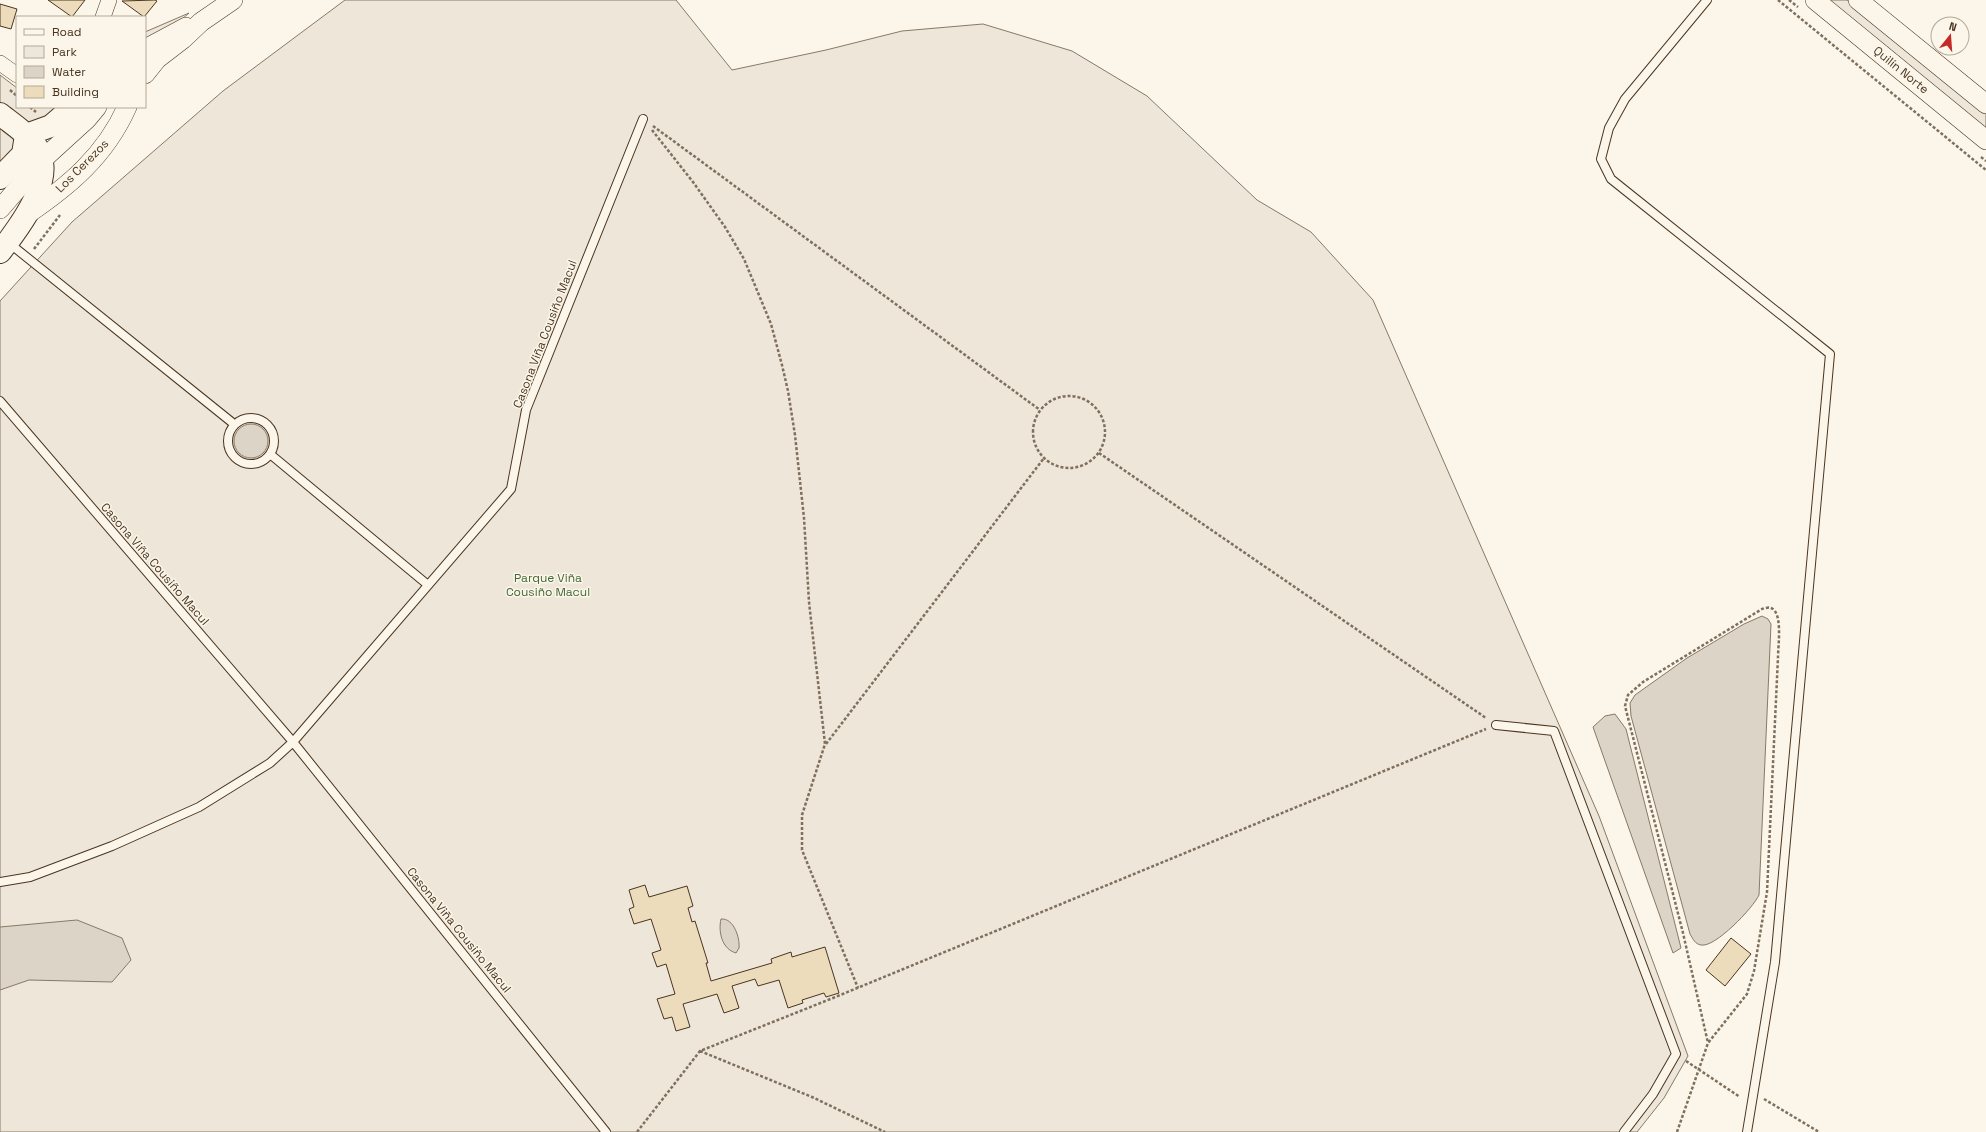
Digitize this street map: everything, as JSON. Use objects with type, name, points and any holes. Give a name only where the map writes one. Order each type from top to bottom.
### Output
[{"type":"main road","points":[[26,135],[51,126],[72,108]]},
{"type":"main road","points":[[0,114],[26,135],[39,151],[42,160],[43,173],[40,185],[26,216],[2,243]]},
{"type":"main road","points":[[0,178],[23,154],[26,146],[26,135]]},
{"type":"street","points":[[103,16],[109,0]]},
{"type":"street","points":[[146,73],[158,60],[201,22],[233,0]]},
{"type":"street","name":"Quilín Norte","points":[[1815,0],[1986,140]]},
{"type":"street","points":[[1858,0],[1986,104]]},
{"type":"street","points":[[146,47],[178,30],[201,22]]},
{"type":"street","points":[[0,63],[16,74]]},
{"type":"street","points":[[0,209],[42,160],[77,128],[96,108]]},
{"type":"street","name":"Los Cerezos","points":[[26,216],[68,183],[106,145],[119,125],[127,108]]},
{"type":"lane","points":[[1707,0],[1625,98],[1609,128],[1601,159],[1611,179],[1830,354],[1775,962],[1747,1132]]},
{"type":"lane","name":"Casona Viña Cousiño Macul","points":[[0,882],[30,877],[112,846],[199,808],[270,763],[293,742],[511,489],[526,410],[643,119]]},
{"type":"lane","points":[[2,243],[234,424]]},
{"type":"lane","name":"Casona Viña Cousiño Macul","points":[[0,401],[293,742],[606,1132]]},
{"type":"lane","points":[[251,417],[265,422],[274,435],[274,442],[270,454],[262,461],[255,464],[239,461],[233,456],[227,442],[228,435],[234,424],[243,418],[251,417]]},
{"type":"lane","points":[[270,454],[428,585]]},
{"type":"lane","points":[[1496,725],[1554,731],[1676,1054],[1653,1094],[1624,1132]]},
{"type":"path","points":[[1778,0],[1986,170]]},
{"type":"path","points":[[643,119],[1040,410]]},
{"type":"path","points":[[643,119],[693,182],[725,227],[744,259],[771,324],[788,391],[794,435],[804,518],[809,602],[825,744]]},
{"type":"path","points":[[1073,396],[1085,399],[1096,407],[1102,417],[1106,429],[1104,442],[1099,453],[1090,462],[1079,467],[1066,468],[1055,465],[1044,458],[1038,450],[1034,440],[1035,420],[1040,410],[1049,402],[1061,397],[1073,396]]},
{"type":"path","points":[[1099,453],[1496,725]]},
{"type":"path","points":[[858,988],[802,850],[802,815],[825,744],[1044,458]]},
{"type":"path","points":[[1677,1132],[1708,1043],[1747,994],[1754,971],[1767,892],[1779,620],[1775,610],[1770,607],[1762,608],[1643,682],[1628,695],[1625,706],[1683,933],[1708,1043]]},
{"type":"path","points":[[637,1132],[700,1051],[858,988],[1496,725]]},
{"type":"path","points":[[700,1051],[812,1097],[885,1132]]},
{"type":"green space","name":"Parque Viña Cousiño Macul","points":[[345,0],[676,0],[732,70],[826,50],[902,31],[983,24],[1072,51],[1147,96],[1257,200],[1311,232],[1373,300],[1599,816],[1688,1056],[1664,1098],[1637,1132],[0,1132],[0,301],[72,222],[223,91]]},
{"type":"green space","points":[[1826,0],[1847,0],[1986,114],[1986,131]]},
{"type":"green space","points":[[189,13],[146,51],[146,32]]},
{"type":"green space","points":[[0,75],[16,87],[16,108],[82,108],[45,135],[0,103]]},
{"type":"green space","points":[[0,127],[14,138],[18,149],[0,165]]},
{"type":"water","points":[[248,424],[254,424],[263,429],[267,435],[267,447],[263,453],[254,458],[248,458],[239,453],[234,444],[234,438],[239,429]]},
{"type":"water","points":[[1762,616],[1768,619],[1771,624],[1759,895],[1742,917],[1724,934],[1707,944],[1701,945],[1693,939],[1690,934],[1631,716],[1630,703],[1635,695],[1687,658],[1744,624]]},
{"type":"water","points":[[1615,714],[1626,729],[1681,948],[1673,953],[1593,727],[1605,716]]},
{"type":"water","points":[[721,919],[729,922],[735,929],[739,944],[739,948],[736,953],[727,948],[724,944],[720,929]]},
{"type":"water","points":[[77,920],[122,938],[131,960],[112,982],[29,980],[0,990],[0,927]]},
{"type":"building","points":[[48,0],[85,0],[73,16]]},
{"type":"building","points":[[122,1],[157,1],[145,16],[143,16]]},
{"type":"building","points":[[0,4],[17,9],[11,29],[0,26]]},
{"type":"building","points":[[645,885],[649,897],[687,886],[693,906],[688,908],[692,922],[695,921],[708,963],[706,963],[711,981],[772,963],[771,959],[791,952],[792,957],[825,947],[839,993],[826,997],[824,993],[802,1000],[803,1003],[788,1008],[779,980],[758,986],[755,979],[732,986],[739,1008],[724,1013],[717,994],[683,1004],[690,1027],[676,1031],[672,1017],[664,1019],[657,999],[675,994],[666,964],[657,967],[652,953],[661,950],[651,919],[634,924],[629,909],[634,907],[629,890]]},
{"type":"building","points":[[1731,938],[1751,954],[1725,986],[1706,970]]}]
